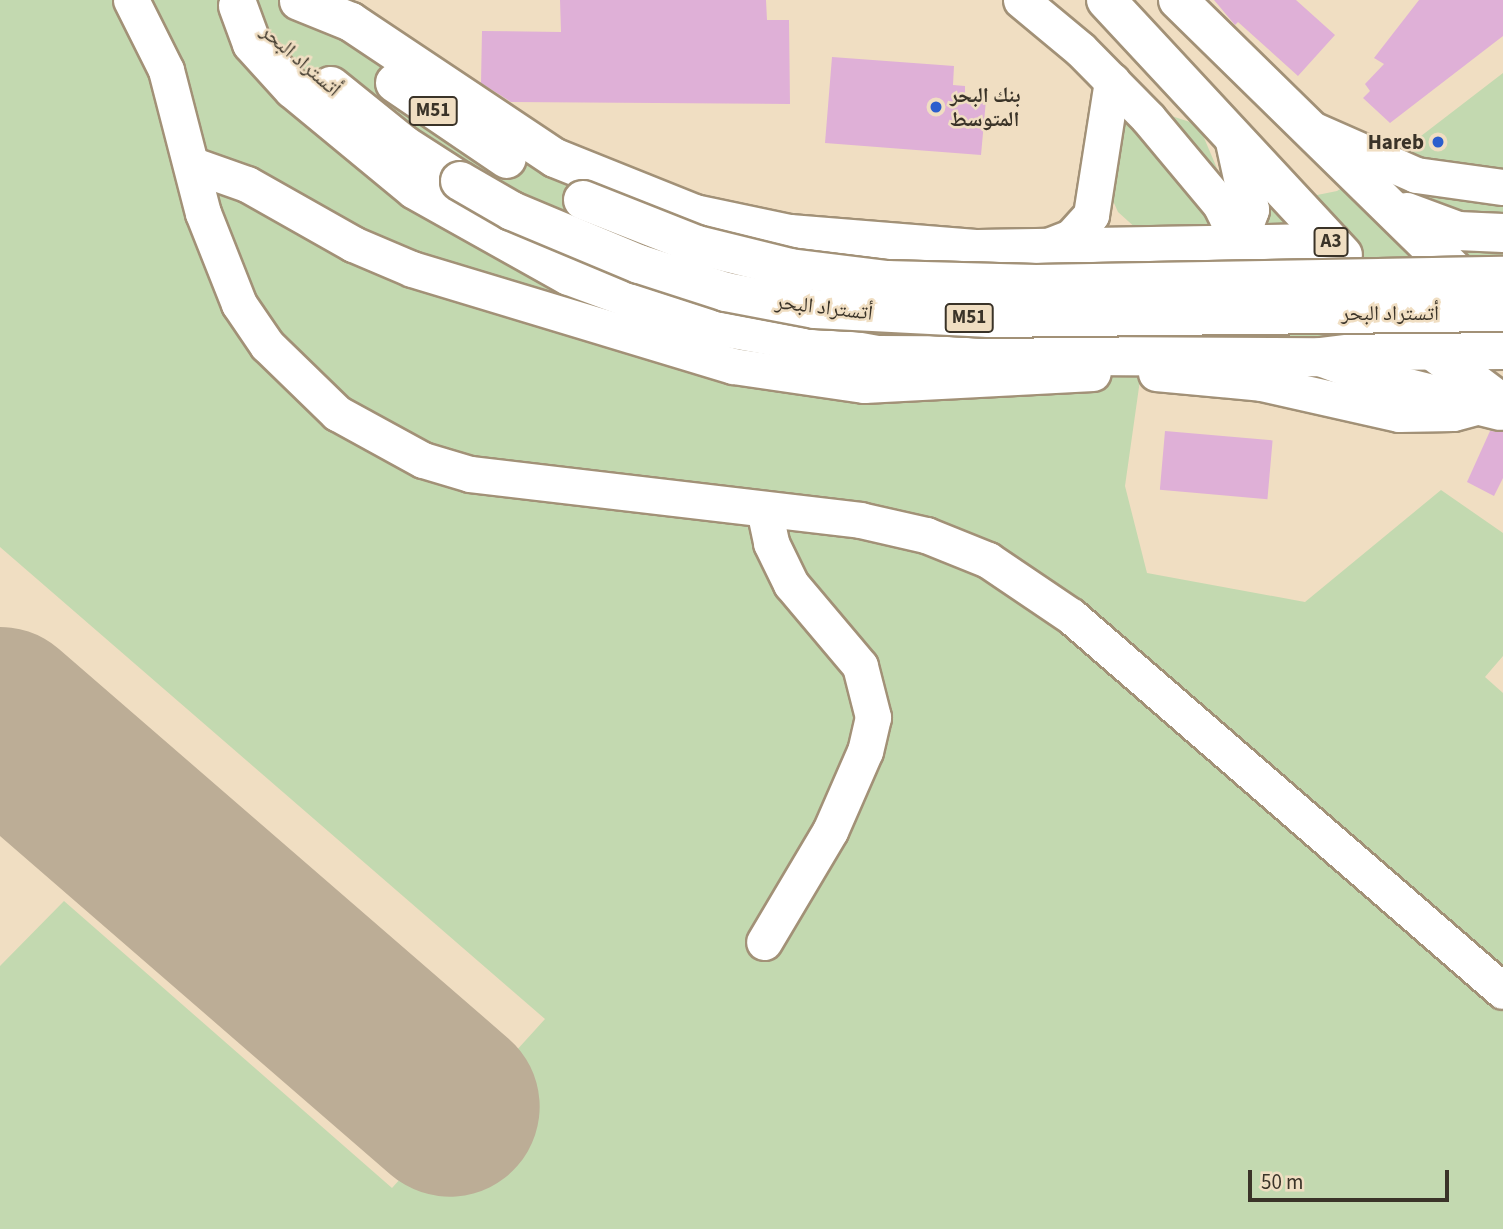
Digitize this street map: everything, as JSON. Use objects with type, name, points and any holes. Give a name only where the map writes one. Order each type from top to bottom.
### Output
[{"type":"highway","name":"A3","points":[[1107,0],[1429,350],[1495,408]]},
{"type":"highway","points":[[1178,0],[1303,126],[1378,195],[1503,319]]},
{"type":"highway","points":[[298,1],[351,22],[555,158],[660,202],[790,234],[1039,250],[1332,243]]},
{"type":"highway","name":"أتستراد البحر","points":[[298,1],[454,127],[583,200],[630,222],[740,257],[887,280],[1036,284],[1503,276]]},
{"type":"highway","points":[[235,3],[252,44],[293,89],[415,190],[569,276],[694,322],[878,355],[1320,357],[1429,350],[1503,350]]},
{"type":"highway","name":"أتستراد البحر","points":[[235,3],[366,117],[460,181],[522,216],[639,264],[726,292],[828,311],[989,318],[1503,312]]},
{"type":"highway","points":[[1232,133],[1250,189],[1240,245],[1227,276],[1235,310],[1246,325],[1274,342],[1392,384],[1495,408]]},
{"type":"highway","points":[[1378,195],[1428,223],[1503,233]]},
{"type":"street","points":[[131,0],[166,70],[218,260],[267,345],[309,390],[378,440],[470,474],[860,520],[926,534],[1017,577],[1071,616],[1503,990]]},
{"type":"street","points":[[1021,0],[1220,204],[1240,245]]},
{"type":"street","points":[[1118,99],[1164,87],[1174,71]]},
{"type":"street","points":[[1039,250],[1071,237],[1091,215],[1118,99]]},
{"type":"street","points":[[1303,126],[1416,175],[1503,187]]},
{"type":"street","points":[[193,165],[247,184],[353,244],[412,269],[687,355],[779,376],[915,386],[1068,373],[1172,373],[1261,383],[1399,414],[1453,413],[1495,408]]},
{"type":"street","points":[[764,509],[771,543],[791,584],[860,666],[873,717],[865,751],[830,831],[764,942]]},
{"type":"green space","points":[[0,0],[339,0],[440,90],[753,234],[1138,230],[1118,212],[1109,192],[1113,130],[1128,116],[1153,110],[1190,122],[1202,133],[1227,192],[1223,214],[1337,191],[1408,146],[1503,73],[1503,352],[1141,373],[1125,486],[1147,573],[1305,602],[1441,490],[1503,533],[1503,656],[1485,677],[1503,693],[1503,1229],[0,1229],[0,966],[64,901],[392,1188],[545,1019],[0,547]]},
{"type":"building","points":[[560,0],[766,0],[767,20],[789,20],[790,104],[511,102],[481,83],[482,31],[561,32]]},
{"type":"building","points":[[1214,0],[1296,0],[1335,35],[1298,76],[1238,22],[1235,25]]},
{"type":"building","points":[[1419,0],[1503,0],[1503,36],[1390,123],[1363,98],[1370,91],[1365,84],[1384,64],[1374,58]]},
{"type":"building","points":[[832,57],[954,66],[953,85],[965,86],[965,98],[986,100],[981,155],[825,143]]},
{"type":"building","points":[[1165,431],[1273,440],[1267,499],[1160,490]]},
{"type":"building","points":[[1490,431],[1503,432],[1503,478],[1494,496],[1467,482]]},
{"type":"runway","points":[[0,717],[450,1107]]},
{"type":"place","name":"بنك البحر المتوسط","points":[[936,107]]},
{"type":"place","name":"Hareb","points":[[1438,142]]}]
